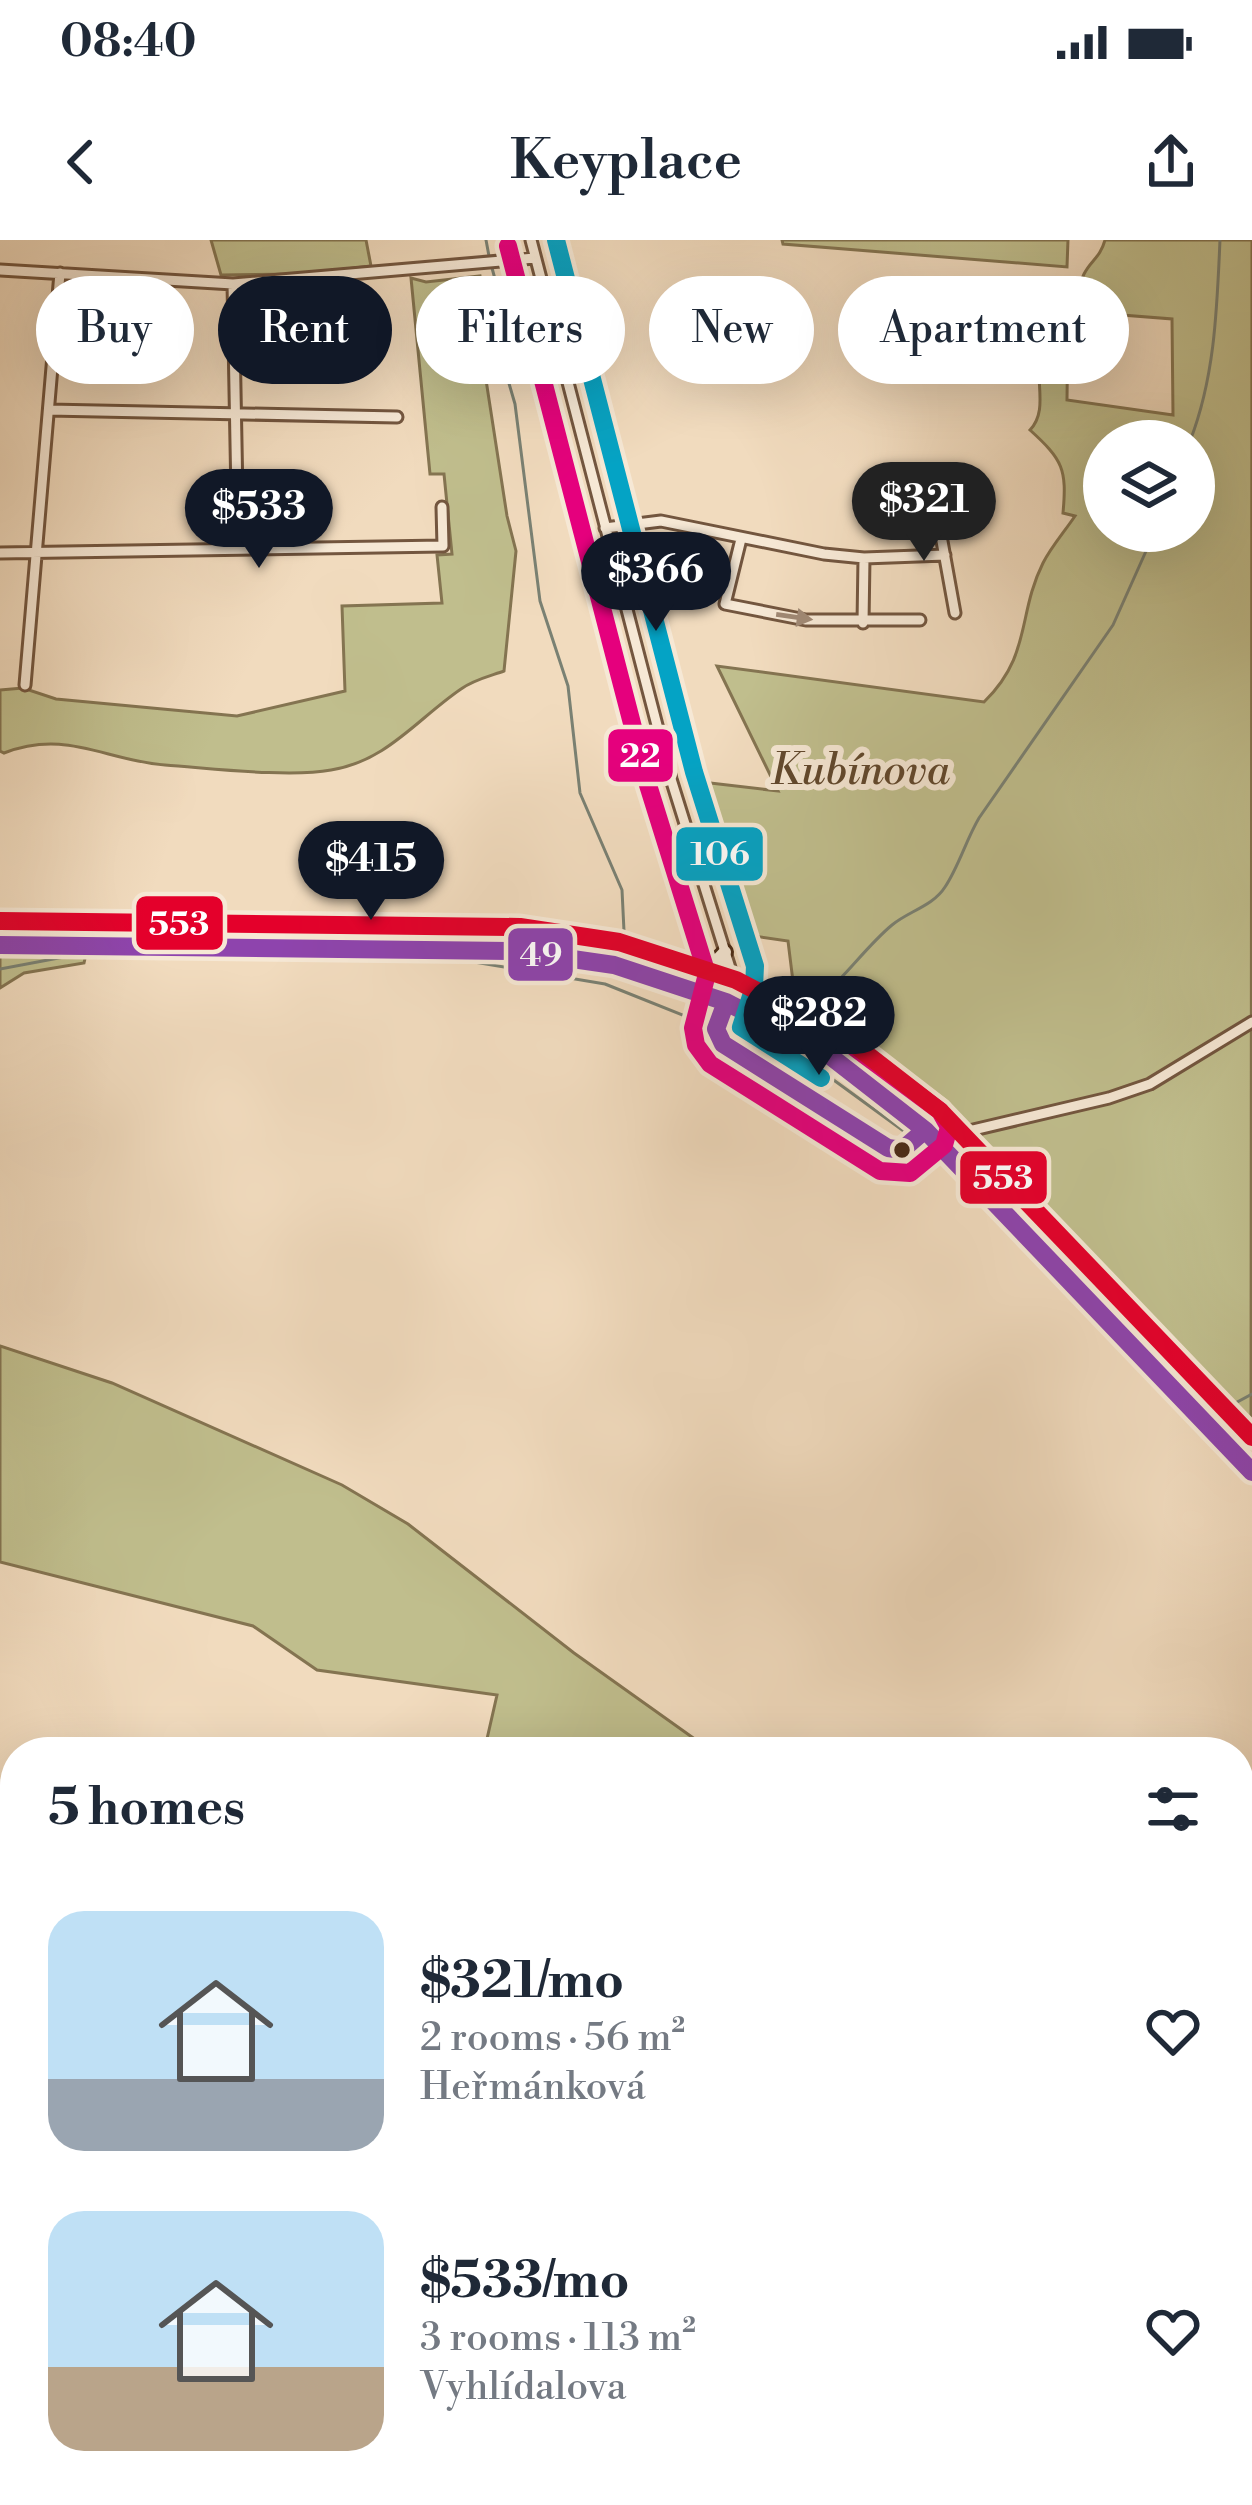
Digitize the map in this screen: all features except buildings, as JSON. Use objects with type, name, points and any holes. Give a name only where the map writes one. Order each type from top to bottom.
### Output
[{"type":"main road","points":[[0,945],[517,951],[584,958],[726,1002],[830,1056],[934,1139],[1252,1472]]},
{"type":"main road","points":[[682,986],[704,974],[725,952]]},
{"type":"street","points":[[531,240],[677,800],[725,952],[732,980],[726,1002]]},
{"type":"street","points":[[325,276],[535,258]]},
{"type":"street","points":[[0,270],[218,283]]},
{"type":"street","points":[[25,685],[60,273]]},
{"type":"street","points":[[234,384],[238,549]]},
{"type":"street","points":[[49,410],[397,417]]},
{"type":"street","points":[[0,553],[443,546],[442,507]]},
{"type":"street","points":[[936,508],[955,613]]},
{"type":"street","points":[[605,528],[661,521],[864,558],[945,555]]},
{"type":"street","points":[[741,539],[725,604],[806,620],[920,620]]},
{"type":"street","points":[[863,622],[864,558]]},
{"type":"street","points":[[934,1139],[1090,1103],[1150,1084],[1252,1022]]},
{"type":"green space","points":[[211,240],[366,240],[371,266],[303,274],[221,275]]},
{"type":"green space","points":[[782,240],[1068,240],[1067,267],[783,244]]},
{"type":"green space","name":"Kubínova","points":[[1105,240],[1252,240],[1251,1447],[949,1135],[797,1014],[788,941],[740,934],[709,862],[693,781],[778,791],[717,666],[984,702],[999,685],[1017,651],[1043,563],[1075,516],[1063,513],[1063,475],[1056,458],[1030,430],[1039,413],[1039,384],[1067,384],[1067,400],[1173,415],[1172,319],[1129,316],[1129,276],[1084,276]]},
{"type":"green space","points":[[411,278],[416,279],[416,330]]},
{"type":"green space","points":[[421,384],[487,384],[516,551],[504,671],[466,686],[385,748],[331,770],[272,773],[165,765],[66,745],[0,751],[0,690],[23,688],[56,699],[237,716],[345,691],[342,606],[442,603],[437,555],[452,554],[444,474],[430,474]]},
{"type":"green space","points":[[87,950],[84,963],[24,973],[0,988],[0,953]]},
{"type":"green space","points":[[0,1346],[112,1383],[342,1485],[408,1524],[692,1737],[487,1737],[497,1695],[317,1670],[253,1626],[0,1562]]},
{"type":"waterway","points":[[486,240],[489,256]]},
{"type":"waterway","points":[[1197,420],[1210,367],[1220,240]]},
{"type":"waterway","points":[[492,268],[502,305],[501,356],[515,404],[540,601],[568,686],[580,793],[622,890],[624,931],[600,955]]},
{"type":"waterway","points":[[787,1018],[816,1001],[892,925],[945,887],[979,818],[1113,625],[1146,552]]},
{"type":"waterway","points":[[0,969],[64,957],[276,956]]},
{"type":"waterway","points":[[293,956],[462,960],[605,984],[710,1026]]},
{"type":"waterway","points":[[725,1033],[762,1026]]},
{"type":"waterway","points":[[753,1028],[798,1054],[905,1132]]},
{"type":"waterway","points":[[951,1172],[1182,1413]]},
{"type":"waterway","points":[[1213,1408],[1228,1407],[1252,1394]]},
{"type":"transit line","name":"106","points":[[556,240],[694,772],[755,966],[754,987],[741,1027],[821,1078]]},
{"type":"transit line","name":"22","points":[[508,246],[648,785],[707,974],[693,1028],[696,1045],[710,1064],[880,1171],[910,1173],[944,1145],[949,1127],[940,1111],[843,1039],[754,989]]},
{"type":"transit line","name":"553","points":[[0,921],[520,927],[619,942],[736,980],[842,1035],[940,1111],[1252,1437]]},
{"type":"transit line","name":"49","points":[[0,945],[517,951],[614,965],[726,1002],[830,1056],[925,1130],[1252,1472]]},
{"type":"transit line","name":"49","points":[[726,1002],[716,1029],[723,1044],[888,1148],[902,1150],[925,1130]]}]
